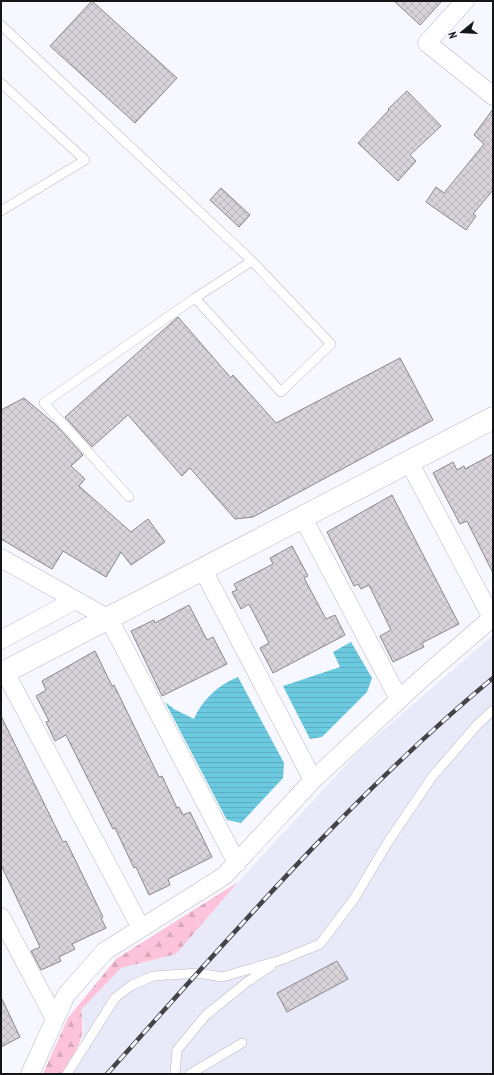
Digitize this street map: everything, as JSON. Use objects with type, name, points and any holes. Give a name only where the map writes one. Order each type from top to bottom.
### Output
[{"type":"street","points":[[465,1],[427,43],[493,96]]},
{"type":"street","points":[[140,928],[3,673],[493,418]]},
{"type":"street","points":[[30,1074],[66,995],[105,951],[224,876],[313,780],[399,699],[492,618],[409,462]]},
{"type":"street","points":[[303,518],[399,699]]},
{"type":"street","points":[[1,558],[109,619],[237,863]]},
{"type":"street","points":[[202,570],[313,780]]},
{"type":"street","points":[[1,640],[75,600]]},
{"type":"street","points":[[1,917],[55,1019]]},
{"type":"lane","points":[[1,25],[252,261],[331,344],[281,392],[195,298]]},
{"type":"lane","points":[[1,83],[85,160],[1,211]]},
{"type":"lane","points":[[129,497],[44,403],[195,298],[252,261]]},
{"type":"lane","points":[[67,1074],[115,998],[132,985],[153,976],[198,973],[222,977],[281,960],[320,944],[354,899],[388,842],[432,777],[476,725],[493,710]]},
{"type":"lane","points":[[175,1074],[178,1050],[206,1015],[247,982],[281,960]]},
{"type":"lane","points":[[190,1074],[242,1043]]},
{"type":"shaded area","points":[[493,635],[493,1074],[61,1074],[80,1046],[84,1027],[81,1010],[121,968],[176,954],[238,882],[357,753]]},
{"type":"green space","points":[[238,882],[176,954],[121,968],[81,1010],[82,1030],[79,1044],[61,1074],[43,1074],[68,1018],[116,959]]},
{"type":"water","points":[[351,642],[372,678],[367,692],[322,737],[310,739],[283,686],[340,667],[333,652]]},
{"type":"water","points":[[238,677],[284,763],[283,778],[241,823],[227,820],[165,702],[174,709],[194,719],[206,699],[224,684]]},
{"type":"building","points":[[92,1],[177,78],[135,123],[50,46]]},
{"type":"building","points":[[394,1],[442,1],[420,25]]},
{"type":"building","points":[[407,91],[441,126],[410,155],[416,161],[398,181],[358,143],[389,110],[388,109]]},
{"type":"building","points":[[493,109],[493,190],[473,214],[476,216],[466,230],[426,202],[436,187],[444,193],[484,144],[474,135]]},
{"type":"building","points":[[221,188],[250,215],[239,227],[210,200]]},
{"type":"building","points":[[178,317],[231,378],[233,375],[276,423],[400,358],[433,420],[253,517],[235,519],[190,468],[182,476],[128,415],[92,447],[65,417]]},
{"type":"building","points":[[24,398],[56,425],[83,455],[71,466],[85,479],[79,486],[131,532],[148,519],[165,542],[131,565],[121,552],[106,577],[63,551],[52,569],[1,539],[1,410]]},
{"type":"building","points":[[493,454],[493,573],[467,521],[460,524],[433,473],[453,462],[457,470],[464,466],[465,469]]},
{"type":"building","points":[[392,495],[459,624],[422,643],[424,647],[393,662],[380,636],[391,630],[369,585],[361,589],[358,584],[354,586],[327,532]]},
{"type":"building","points":[[292,546],[308,576],[304,578],[326,619],[335,615],[345,635],[273,673],[260,648],[269,643],[249,604],[241,609],[232,592],[237,590],[234,584],[273,564],[270,558]]},
{"type":"building","points":[[189,605],[207,640],[213,637],[227,664],[162,696],[131,631],[154,620],[155,623]]},
{"type":"building","points":[[95,651],[112,686],[114,685],[159,777],[162,776],[177,808],[179,807],[183,815],[190,812],[212,857],[168,879],[170,885],[149,895],[115,828],[113,829],[66,735],[55,741],[46,722],[49,721],[36,696],[46,690],[42,681]]},
{"type":"building","points":[[1,716],[63,842],[66,841],[103,917],[101,918],[106,928],[72,944],[75,949],[59,957],[61,961],[41,970],[31,951],[40,947],[1,865]]},
{"type":"building","points":[[337,961],[348,979],[287,1012],[277,993]]},
{"type":"building","points":[[1,997],[20,1037],[1,1047]]},
{"type":"railway","points":[[107,1074],[246,920],[341,819],[390,770],[493,678]]}]
